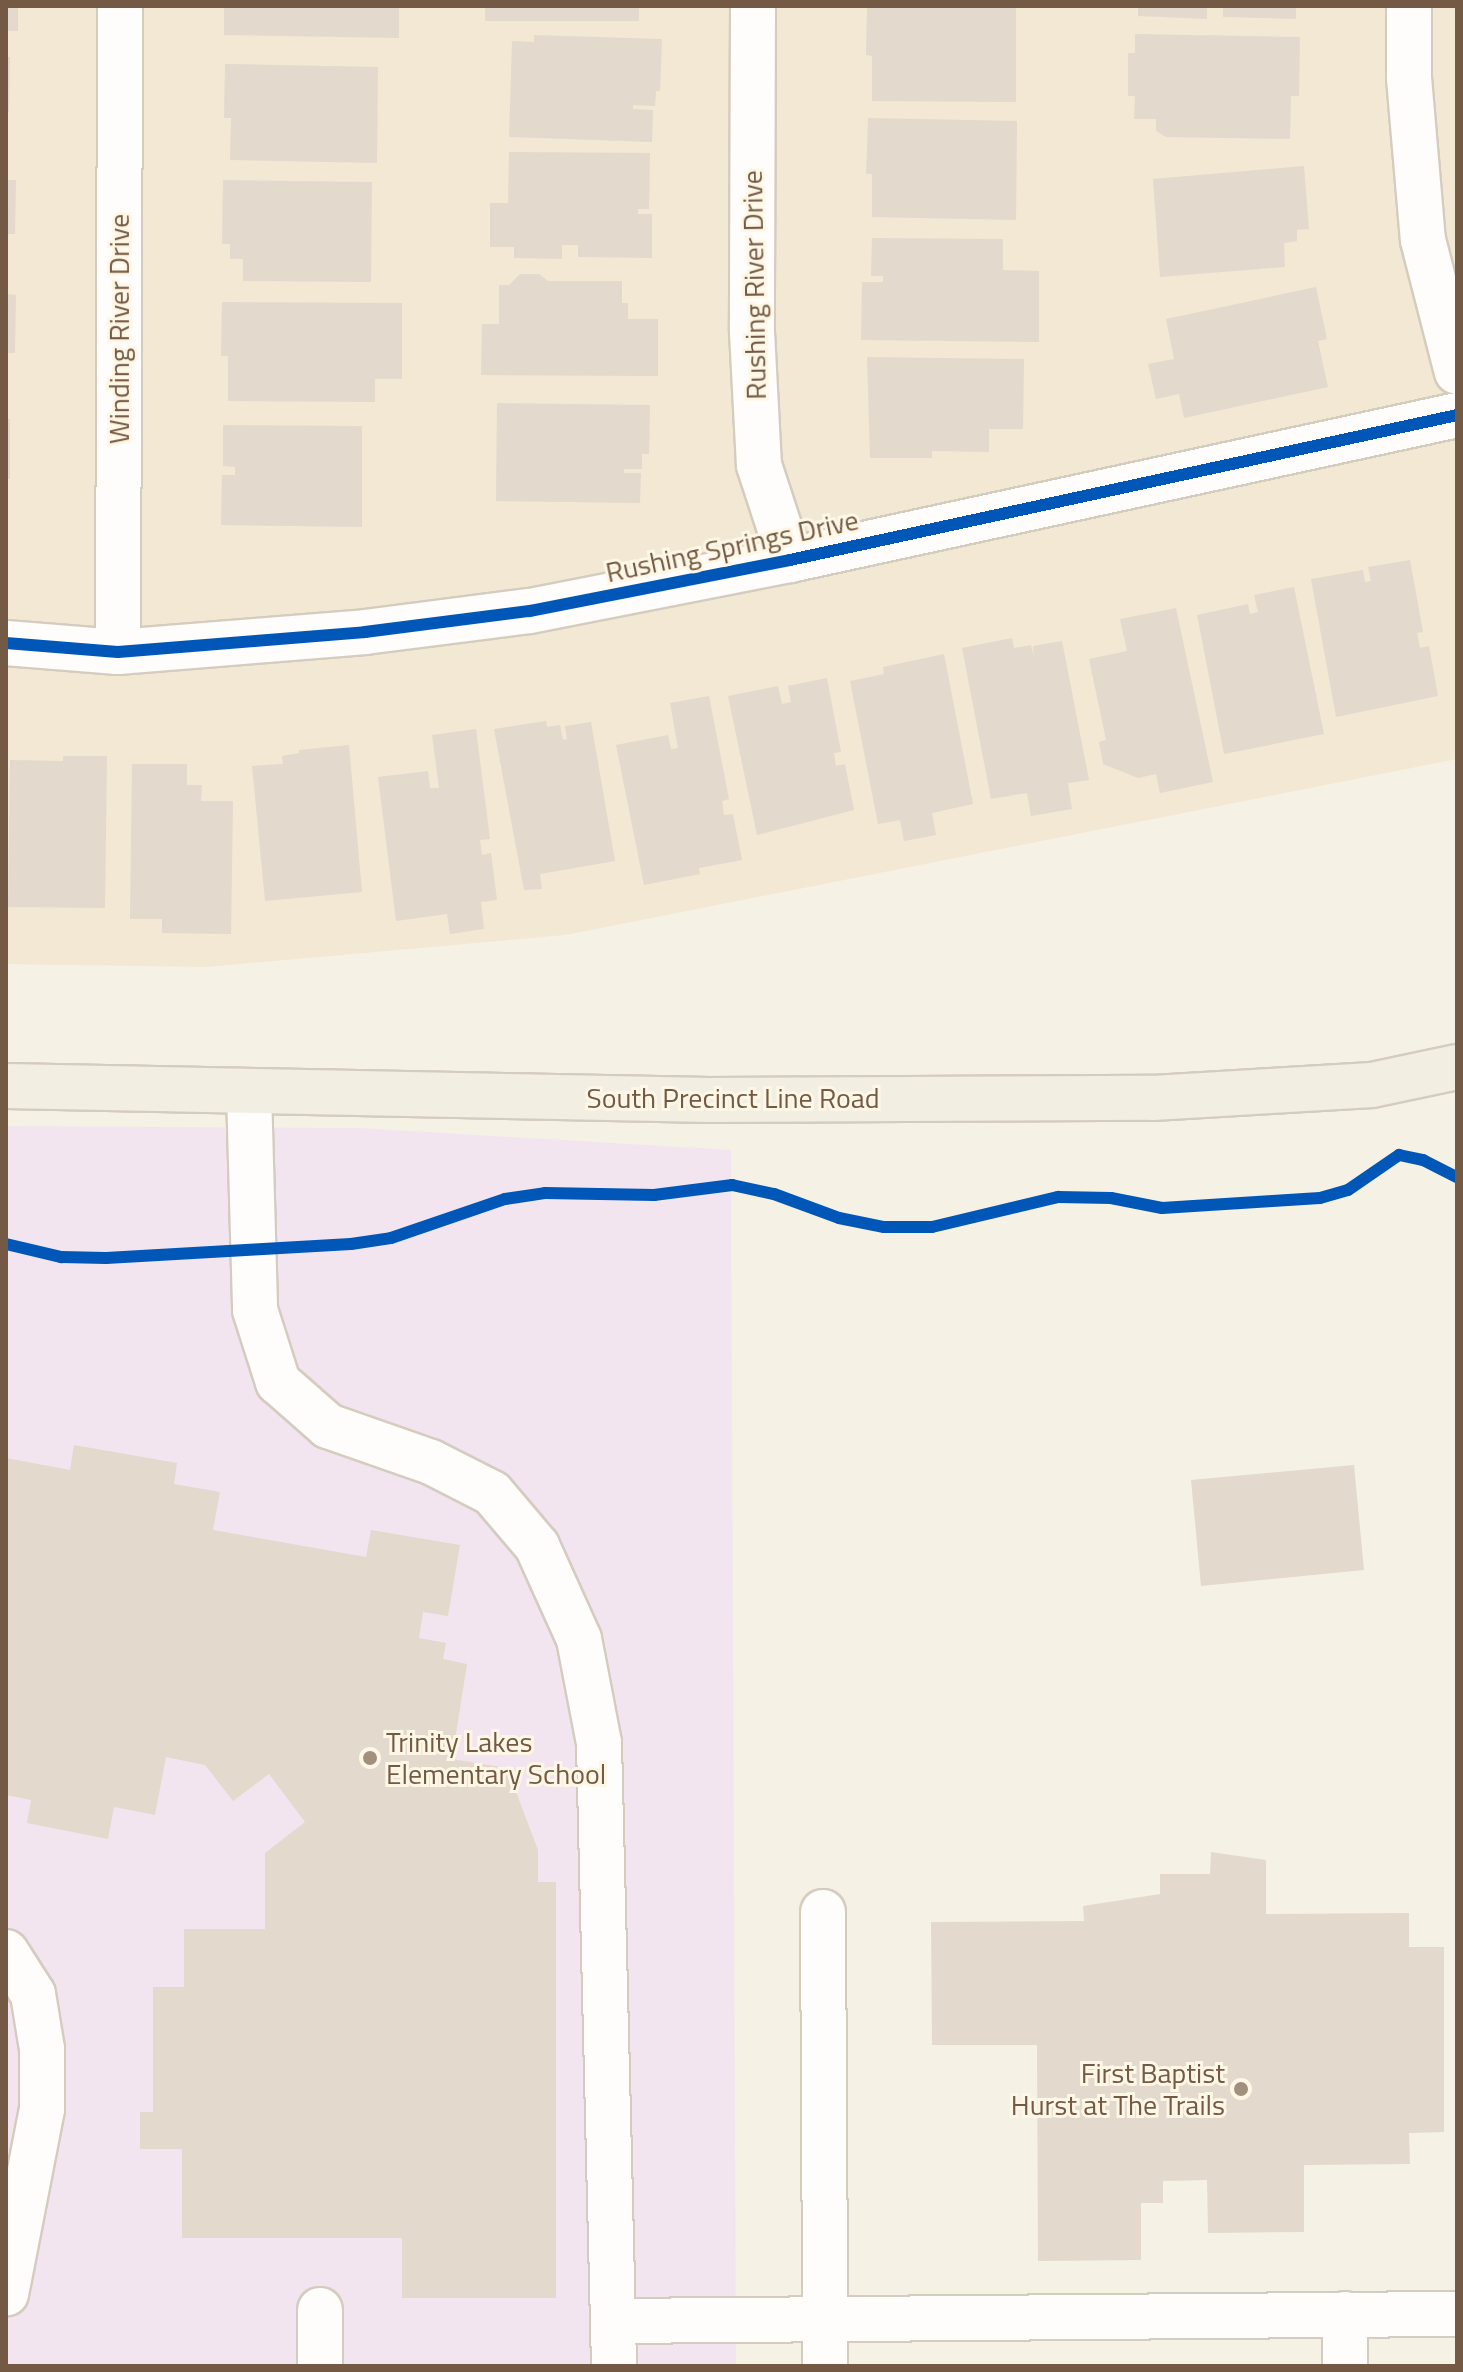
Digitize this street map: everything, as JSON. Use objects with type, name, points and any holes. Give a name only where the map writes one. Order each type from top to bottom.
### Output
[{"type":"main road","name":"South Precinct Line Road","points":[[6,1086],[710,1100],[1153,1098],[1372,1085],[1457,1067]]},
{"type":"street","name":"Winding River Drive","points":[[118,652],[120,6]]},
{"type":"street","name":"Rushing River Drive","points":[[753,6],[752,332],[759,465],[790,560]]},
{"type":"street","points":[[1409,6],[1409,78],[1423,240],[1457,372]]},
{"type":"street","name":"Rushing Springs Drive","points":[[6,643],[118,652],[365,632],[530,611],[790,560],[1457,415]]},
{"type":"street","points":[[249,1091],[255,1310],[278,1382],[328,1426],[431,1462],[492,1493],[537,1546],[579,1639],[599,1743],[614,2366]]},
{"type":"street","points":[[823,1912],[825,2366]]},
{"type":"street","points":[[6,1952],[33,1994],[42,2049],[42,2109],[6,2294]]},
{"type":"street","points":[[320,2310],[320,2366]]},
{"type":"street","points":[[1345,2314],[1345,2366]]},
{"type":"street","points":[[613,2321],[1457,2314]]},
{"type":"shaded area","points":[[6,6],[1457,6],[1457,759],[565,935],[206,967],[6,964]]},
{"type":"shaded area","name":"Trinity Lakes Elementary School","points":[[6,1126],[360,1128],[731,1150],[736,2366],[6,2366]]},
{"type":"building","points":[[6,6],[18,6],[18,31],[6,31]]},
{"type":"building","points":[[224,6],[399,6],[399,38],[224,35]]},
{"type":"building","points":[[485,6],[639,6],[639,21],[485,21]]},
{"type":"building","points":[[867,6],[1016,6],[1016,102],[872,101],[872,56],[866,55]]},
{"type":"building","points":[[1138,6],[1207,6],[1207,19],[1138,16]]},
{"type":"building","points":[[1223,6],[1296,6],[1296,19],[1223,17]]},
{"type":"building","points":[[1135,34],[1300,37],[1299,96],[1291,96],[1290,139],[1166,137],[1156,131],[1156,119],[1134,119],[1135,96],[1128,96],[1128,53],[1135,53]]},
{"type":"building","points":[[534,35],[662,39],[660,91],[656,91],[655,106],[633,105],[633,109],[653,110],[652,142],[509,137],[512,41],[534,42]]},
{"type":"building","points":[[6,57],[10,57],[9,112],[6,112]]},
{"type":"building","points":[[225,64],[378,67],[377,163],[230,160],[231,118],[224,118]]},
{"type":"building","points":[[868,118],[1017,121],[1016,220],[872,217],[872,174],[866,174]]},
{"type":"building","points":[[509,152],[650,153],[649,209],[638,209],[638,214],[652,214],[652,258],[578,257],[578,245],[562,245],[562,259],[514,258],[514,247],[490,247],[490,203],[508,203]]},
{"type":"building","points":[[1304,166],[1309,229],[1297,230],[1297,241],[1284,243],[1285,267],[1160,277],[1153,179]]},
{"type":"building","points":[[6,180],[16,180],[15,234],[6,234]]},
{"type":"building","points":[[223,180],[372,182],[371,282],[243,281],[243,259],[230,259],[230,244],[222,244]]},
{"type":"building","points":[[872,238],[1003,239],[1003,270],[1039,271],[1039,342],[861,340],[862,282],[883,282],[883,276],[871,276]]},
{"type":"building","points":[[520,274],[539,274],[548,281],[622,281],[622,303],[628,303],[628,319],[658,319],[658,376],[481,375],[482,324],[499,324],[499,285],[509,285]]},
{"type":"building","points":[[1316,287],[1327,339],[1318,341],[1328,387],[1184,418],[1179,394],[1156,399],[1148,364],[1174,359],[1166,319]]},
{"type":"building","points":[[6,294],[16,295],[15,353],[6,353]]},
{"type":"building","points":[[222,302],[402,303],[402,379],[375,379],[375,402],[228,401],[228,356],[221,356]]},
{"type":"building","points":[[867,357],[1024,359],[1023,429],[989,429],[989,452],[932,451],[932,458],[870,458]]},
{"type":"building","points":[[497,403],[650,405],[649,454],[642,454],[642,469],[624,469],[624,473],[641,473],[640,503],[496,501]]},
{"type":"building","points":[[6,419],[10,419],[10,479],[6,479]]},
{"type":"building","points":[[223,425],[362,426],[362,527],[221,525],[222,475],[235,475],[235,467],[223,466]]},
{"type":"building","points":[[1410,560],[1423,632],[1417,633],[1420,648],[1429,646],[1438,696],[1336,717],[1311,579],[1363,570],[1365,582],[1371,581],[1368,567]]},
{"type":"building","points":[[1294,587],[1324,734],[1224,754],[1197,615],[1248,604],[1250,614],[1258,612],[1254,595]]},
{"type":"building","points":[[1176,608],[1213,782],[1160,793],[1156,774],[1138,778],[1103,764],[1099,742],[1106,740],[1089,659],[1127,651],[1120,619]]},
{"type":"building","points":[[1012,638],[1014,648],[1031,645],[1034,657],[1033,646],[1062,641],[1089,780],[1068,783],[1072,809],[1031,816],[1027,793],[991,799],[962,648]]},
{"type":"building","points":[[944,654],[973,804],[932,813],[936,835],[904,841],[900,820],[878,824],[850,681],[884,674],[883,667]]},
{"type":"building","points":[[827,678],[841,752],[834,753],[836,766],[845,764],[854,810],[757,835],[728,696],[778,686],[782,704],[791,702],[788,686]]},
{"type":"building","points":[[709,696],[729,799],[722,801],[724,815],[733,814],[742,860],[699,868],[700,874],[644,885],[616,745],[668,735],[671,749],[678,748],[670,703]]},
{"type":"building","points":[[546,721],[547,727],[560,725],[563,740],[567,739],[565,726],[591,722],[615,861],[540,874],[542,889],[524,890],[494,729]]},
{"type":"building","points":[[476,729],[490,839],[480,840],[482,855],[491,853],[497,900],[481,902],[484,929],[450,934],[447,914],[396,921],[378,777],[428,771],[430,788],[439,788],[432,735]]},
{"type":"building","points":[[349,745],[362,892],[265,901],[252,766],[283,764],[282,756],[299,753],[299,750]]},
{"type":"building","points":[[63,756],[107,756],[105,908],[8,907],[10,760],[63,761]]},
{"type":"building","points":[[132,764],[187,764],[187,785],[202,785],[201,801],[233,801],[231,934],[162,933],[162,919],[130,919]]},
{"type":"building","points":[[74,1445],[177,1463],[174,1484],[220,1492],[213,1530],[366,1557],[371,1530],[460,1545],[448,1616],[423,1612],[419,1638],[446,1643],[443,1659],[467,1664],[452,1759],[507,1768],[538,1850],[538,1882],[556,1882],[556,2298],[402,2298],[402,2238],[182,2238],[182,2149],[140,2149],[140,2112],[153,2112],[153,1987],[184,1987],[184,1929],[265,1929],[265,1853],[305,1822],[269,1774],[233,1801],[205,1765],[166,1757],[155,1815],[114,1807],[108,1839],[27,1823],[31,1800],[6,1795],[6,1458],[70,1470]]},
{"type":"building","points":[[1354,1465],[1364,1570],[1201,1586],[1191,1480]]},
{"type":"building","name":"First Baptist Hurst at The Trails","points":[[1211,1852],[1266,1860],[1266,1914],[1409,1913],[1409,1947],[1444,1947],[1444,2132],[1409,2133],[1410,2164],[1304,2165],[1304,2232],[1208,2233],[1207,2180],[1163,2181],[1163,2203],[1141,2203],[1141,2260],[1038,2261],[1037,2045],[932,2045],[931,1922],[1084,1921],[1083,1906],[1160,1894],[1160,1874],[1210,1874]]},
{"type":"cycle path","points":[[6,643],[118,652],[365,632],[530,611],[790,560],[1457,415]]},
{"type":"cycle path","points":[[6,1244],[61,1257],[106,1258],[351,1244],[391,1238],[505,1199],[545,1193],[654,1195],[732,1185],[774,1194],[839,1218],[884,1227],[932,1227],[1058,1197],[1111,1198],[1162,1208],[1320,1198],[1348,1190],[1399,1155],[1423,1160],[1457,1177]]},
{"type":"place","name":"Trinity Lakes Elementary School","points":[[370,1758]]},
{"type":"place","name":"First Baptist Hurst at The Trails","points":[[1241,2089]]}]
